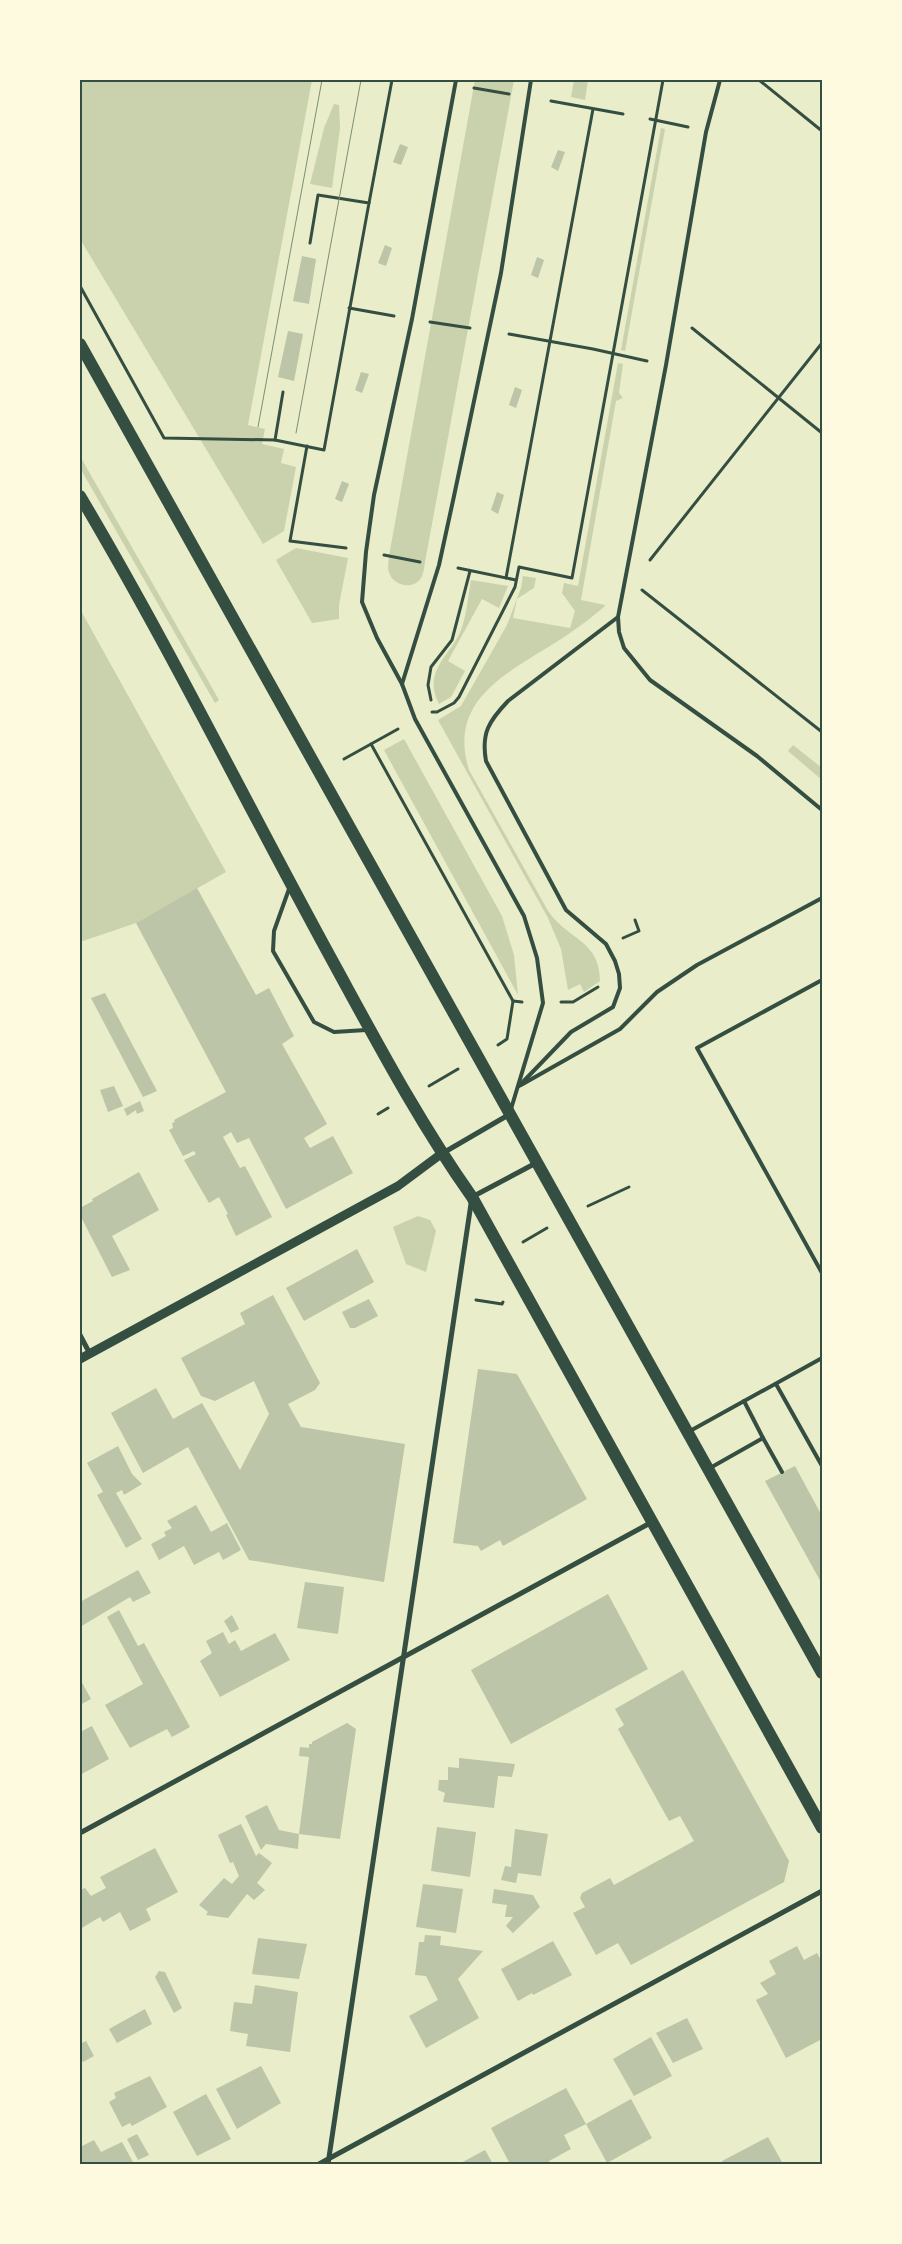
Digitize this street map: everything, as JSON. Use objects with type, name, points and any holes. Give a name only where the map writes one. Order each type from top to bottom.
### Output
[{"type":"main road","points":[[80,344],[822,1673]]},
{"type":"main road","points":[[80,496],[176,665],[288,880],[370,1029],[441,1154],[472,1197],[822,1828]]},
{"type":"street","points":[[80,1359],[398,1186],[441,1154],[510,1114]]},
{"type":"street","points":[[328,2161],[405,1656],[472,1197],[537,1163]]},
{"type":"street","points":[[80,1335],[90,1354]]},
{"type":"street","points":[[80,1833],[653,1521]]},
{"type":"street","points":[[319,2164],[328,2161],[822,1891]]},
{"type":"lane","points":[[456,80],[412,319],[374,495],[366,552],[362,602],[377,638],[402,684],[415,720],[524,916],[532,938],[544,1003],[510,1114]]},
{"type":"lane","points":[[402,684],[439,565],[501,273],[531,80]]},
{"type":"lane","points":[[720,80],[706,132],[666,365],[618,617],[618,632],[624,648],[650,680],[757,756],[822,810]]},
{"type":"lane","points":[[517,1087],[571,1032],[613,1007],[620,988],[619,974],[606,944],[566,910],[486,761],[483,747],[484,736],[496,713],[508,701],[618,617]]},
{"type":"lane","points":[[288,880],[274,931],[274,951],[314,1022],[334,1032],[370,1029]]},
{"type":"lane","points":[[517,1087],[620,1029],[657,992],[697,965],[822,898]]},
{"type":"lane","points":[[822,980],[697,1048],[822,1272]]},
{"type":"lane","points":[[688,1432],[822,1358]]},
{"type":"lane","points":[[776,1384],[822,1466]]},
{"type":"lane","points":[[744,1401],[782,1472]]},
{"type":"lane","points":[[708,1468],[763,1438]]},
{"type":"path","points":[[80,286],[164,438],[275,440],[324,450],[392,80]]},
{"type":"path","points":[[344,759],[430,711],[436,712],[454,703],[459,697],[516,580],[518,567],[572,578],[663,80]]},
{"type":"path","points":[[759,80],[822,130]]},
{"type":"path","points":[[473,88],[512,95]]},
{"type":"path","points":[[551,101],[623,114]]},
{"type":"path","points":[[506,578],[593,109]]},
{"type":"path","points":[[650,119],[706,132]]},
{"type":"path","points":[[310,244],[318,195],[369,203]]},
{"type":"path","points":[[689,326],[822,433]]},
{"type":"path","points":[[648,562],[822,343]]},
{"type":"path","points":[[275,440],[282,392]]},
{"type":"path","points":[[307,446],[290,541],[366,552],[516,580]]},
{"type":"path","points":[[436,712],[428,685],[431,667],[452,640],[470,571]]},
{"type":"path","points":[[644,583],[642,590],[822,732]]},
{"type":"path","points":[[371,744],[513,1001]]},
{"type":"path","points":[[458,1297],[502,1304],[522,1243],[567,1216],[629,1186]]},
{"type":"green space","points":[[80,80],[312,80],[248,425],[265,429],[262,444],[284,449],[281,463],[296,467],[284,531],[263,544],[80,239]]},
{"type":"green space","points":[[475,80],[514,80],[423,572],[417,582],[403,585],[391,577],[388,569],[389,556]]},
{"type":"green space","points":[[574,80],[588,80],[585,100],[571,97]]},
{"type":"green space","points":[[334,104],[339,105],[340,128],[332,188],[310,184],[324,128]]},
{"type":"green space","points":[[661,128],[665,129],[625,351],[621,350]]},
{"type":"green space","points":[[618,363],[623,364],[619,393],[623,398],[616,401],[581,600],[605,605],[574,630],[510,671],[492,686],[477,702],[468,721],[464,743],[469,770],[547,909],[594,956],[599,967],[600,981],[584,992],[580,984],[568,990],[561,949],[548,918],[438,720],[461,706],[507,625],[521,588],[523,576],[536,578],[534,588],[517,599],[513,618],[570,628],[575,611],[562,593],[564,583],[578,586]]},
{"type":"green space","points":[[80,456],[219,700],[215,703],[80,468]]},
{"type":"green space","points":[[296,548],[348,558],[339,605],[339,619],[312,623],[276,560]]},
{"type":"green space","points":[[471,580],[508,586],[499,608],[482,599],[448,661],[465,671],[451,697],[439,704],[434,682],[436,673],[461,630]]},
{"type":"green space","points":[[80,609],[226,872],[136,923],[80,942]]},
{"type":"green space","points":[[404,739],[502,916],[514,955],[518,995],[384,750]]},
{"type":"green space","points":[[793,745],[822,768],[822,780],[788,751]]},
{"type":"green space","points":[[418,1216],[430,1220],[436,1231],[426,1272],[406,1264],[393,1227]]},
{"type":"building","points":[[400,144],[408,147],[401,165],[393,162]]},
{"type":"building","points":[[558,150],[565,152],[558,171],[551,167]]},
{"type":"building","points":[[385,245],[392,248],[386,266],[378,263]]},
{"type":"building","points":[[302,256],[316,259],[309,304],[293,301]]},
{"type":"building","points":[[537,257],[544,260],[538,278],[531,275]]},
{"type":"building","points":[[288,331],[303,334],[294,381],[278,377]]},
{"type":"building","points":[[361,372],[369,374],[362,393],[355,390]]},
{"type":"building","points":[[515,387],[522,390],[516,408],[509,405]]},
{"type":"building","points":[[342,481],[349,484],[342,502],[335,499]]},
{"type":"building","points":[[497,492],[504,495],[498,514],[491,510]]},
{"type":"building","points":[[197,888],[256,995],[269,988],[294,1036],[282,1044],[327,1124],[304,1138],[310,1148],[333,1136],[353,1173],[286,1209],[249,1138],[237,1143],[231,1132],[223,1137],[240,1168],[245,1166],[272,1217],[236,1236],[219,1197],[209,1203],[184,1160],[196,1154],[194,1151],[183,1156],[169,1130],[173,1128],[172,1123],[175,1122],[174,1120],[226,1092],[136,923]]},
{"type":"building","points":[[105,993],[157,1091],[143,1097],[91,998]]},
{"type":"building","points":[[114,1086],[123,1106],[108,1112],[100,1090]]},
{"type":"building","points":[[140,1101],[144,1111],[137,1114],[136,1110],[127,1116],[124,1109]]},
{"type":"building","points":[[139,1172],[159,1210],[112,1236],[130,1270],[112,1277],[80,1215],[80,1208]]},
{"type":"building","points":[[357,1249],[374,1282],[304,1321],[286,1288]]},
{"type":"building","points":[[273,1295],[320,1383],[315,1390],[288,1404],[301,1427],[405,1444],[384,1582],[249,1560],[188,1447],[143,1473],[111,1413],[156,1388],[173,1419],[202,1403],[240,1470],[269,1414],[254,1381],[215,1401],[201,1396],[181,1358],[245,1324],[240,1313]]},
{"type":"building","points":[[369,1299],[378,1316],[355,1328],[350,1328],[342,1312]]},
{"type":"building","points":[[478,1369],[517,1374],[587,1499],[503,1546],[500,1540],[481,1551],[478,1546],[453,1543]]},
{"type":"building","points":[[118,1446],[132,1474],[142,1484],[124,1495],[122,1490],[116,1493],[142,1539],[126,1548],[97,1495],[103,1492],[87,1463]]},
{"type":"building","points":[[795,1466],[822,1516],[822,1584],[765,1481]]},
{"type":"building","points":[[196,1505],[211,1532],[227,1523],[241,1550],[223,1560],[219,1552],[194,1565],[184,1546],[159,1560],[151,1544],[166,1536],[164,1532],[172,1528],[167,1521]]},
{"type":"building","points":[[138,1570],[151,1593],[133,1602],[130,1597],[80,1627],[80,1602]]},
{"type":"building","points":[[305,1582],[344,1587],[338,1634],[297,1628]]},
{"type":"building","points":[[608,1594],[648,1669],[511,1744],[471,1670]]},
{"type":"building","points":[[119,1610],[138,1646],[144,1643],[190,1727],[172,1737],[167,1729],[130,1748],[105,1705],[143,1684],[107,1617]]},
{"type":"building","points":[[232,1615],[239,1629],[231,1633],[224,1621]]},
{"type":"building","points":[[223,1632],[229,1644],[235,1640],[241,1651],[275,1633],[290,1660],[220,1697],[200,1661],[212,1653],[206,1641]]},
{"type":"building","points":[[683,1670],[789,1861],[784,1882],[631,1965],[618,1943],[596,1955],[573,1913],[585,1907],[580,1898],[582,1893],[610,1878],[614,1885],[694,1841],[680,1816],[669,1821],[618,1729],[624,1725],[615,1709]]},
{"type":"building","points":[[80,1679],[91,1699],[80,1705]]},
{"type":"building","points":[[347,1723],[356,1729],[340,1839],[299,1834],[309,1757],[299,1756],[300,1747],[309,1748],[309,1744],[312,1744],[312,1742]]},
{"type":"building","points":[[92,1726],[109,1759],[80,1775],[80,1732]]},
{"type":"building","points":[[459,1758],[515,1764],[512,1777],[498,1776],[494,1808],[443,1802],[445,1793],[438,1790],[439,1780],[448,1780],[448,1767],[459,1768]]},
{"type":"building","points":[[267,1805],[279,1830],[299,1834],[298,1849],[266,1844],[261,1850],[245,1816]]},
{"type":"building","points":[[241,1824],[256,1856],[259,1853],[272,1863],[257,1883],[265,1890],[254,1900],[247,1894],[228,1918],[206,1915],[208,1912],[199,1905],[224,1878],[232,1884],[239,1876],[233,1862],[230,1863],[218,1835]]},
{"type":"building","points":[[437,1827],[476,1832],[470,1877],[431,1871]]},
{"type":"building","points":[[515,1829],[548,1834],[541,1876],[518,1873],[516,1883],[501,1880],[505,1866],[511,1867]]},
{"type":"building","points":[[155,1848],[178,1892],[146,1909],[151,1920],[130,1931],[120,1912],[103,1922],[100,1917],[80,1929],[80,1890],[85,1888],[91,1896],[106,1888],[100,1877]]},
{"type":"building","points":[[423,1884],[463,1889],[456,1933],[416,1927]]},
{"type":"building","points":[[494,1889],[533,1895],[540,1907],[513,1933],[506,1926],[513,1917],[505,1917],[507,1905],[492,1903]]},
{"type":"building","points":[[425,1935],[441,1936],[440,1945],[483,1951],[458,1979],[479,2018],[426,2048],[409,2016],[438,2000],[426,1976],[415,1975],[419,1942],[424,1942]]},
{"type":"building","points":[[258,1938],[307,1944],[299,1979],[252,1974]]},
{"type":"building","points":[[553,1941],[572,1975],[518,2001],[501,1969]]},
{"type":"building","points":[[797,1946],[804,1960],[817,1953],[822,1962],[822,2039],[786,2058],[756,2000],[768,1994],[760,1983],[776,1974],[769,1961]]},
{"type":"building","points":[[159,1971],[165,1972],[182,2008],[174,2013],[155,1977]]},
{"type":"building","points":[[255,1985],[298,1992],[290,2052],[246,2046],[248,2034],[230,2031],[234,2002],[252,2004]]},
{"type":"building","points":[[145,2009],[152,2024],[117,2043],[109,2029]]},
{"type":"building","points":[[687,2018],[703,2049],[673,2063],[656,2033]]},
{"type":"building","points":[[651,2037],[672,2076],[634,2096],[613,2059]]},
{"type":"building","points":[[86,2041],[94,2056],[83,2062],[80,2057],[80,2044]]},
{"type":"building","points":[[261,2066],[281,2103],[237,2129],[216,2089]]},
{"type":"building","points":[[150,2076],[167,2107],[132,2126],[130,2123],[122,2127],[109,2102],[116,2098],[114,2093]]},
{"type":"building","points":[[566,2088],[586,2124],[564,2135],[571,2149],[549,2161],[550,2163],[510,2164],[491,2128]]},
{"type":"building","points":[[206,2094],[231,2139],[197,2156],[173,2112]]},
{"type":"building","points":[[631,2099],[652,2138],[607,2163],[586,2124]]},
{"type":"building","points":[[137,2134],[149,2155],[138,2160],[127,2139]]},
{"type":"building","points":[[768,2137],[783,2164],[754,2164],[753,2162],[748,2164],[723,2164],[722,2161]]},
{"type":"building","points":[[94,2140],[101,2152],[122,2142],[134,2164],[80,2164],[80,2147]]},
{"type":"building","points":[[485,2150],[493,2164],[459,2164]]},
{"type":"tram line","points":[[258,427],[322,80]]},
{"type":"tram line","points":[[296,433],[361,80]]}]
